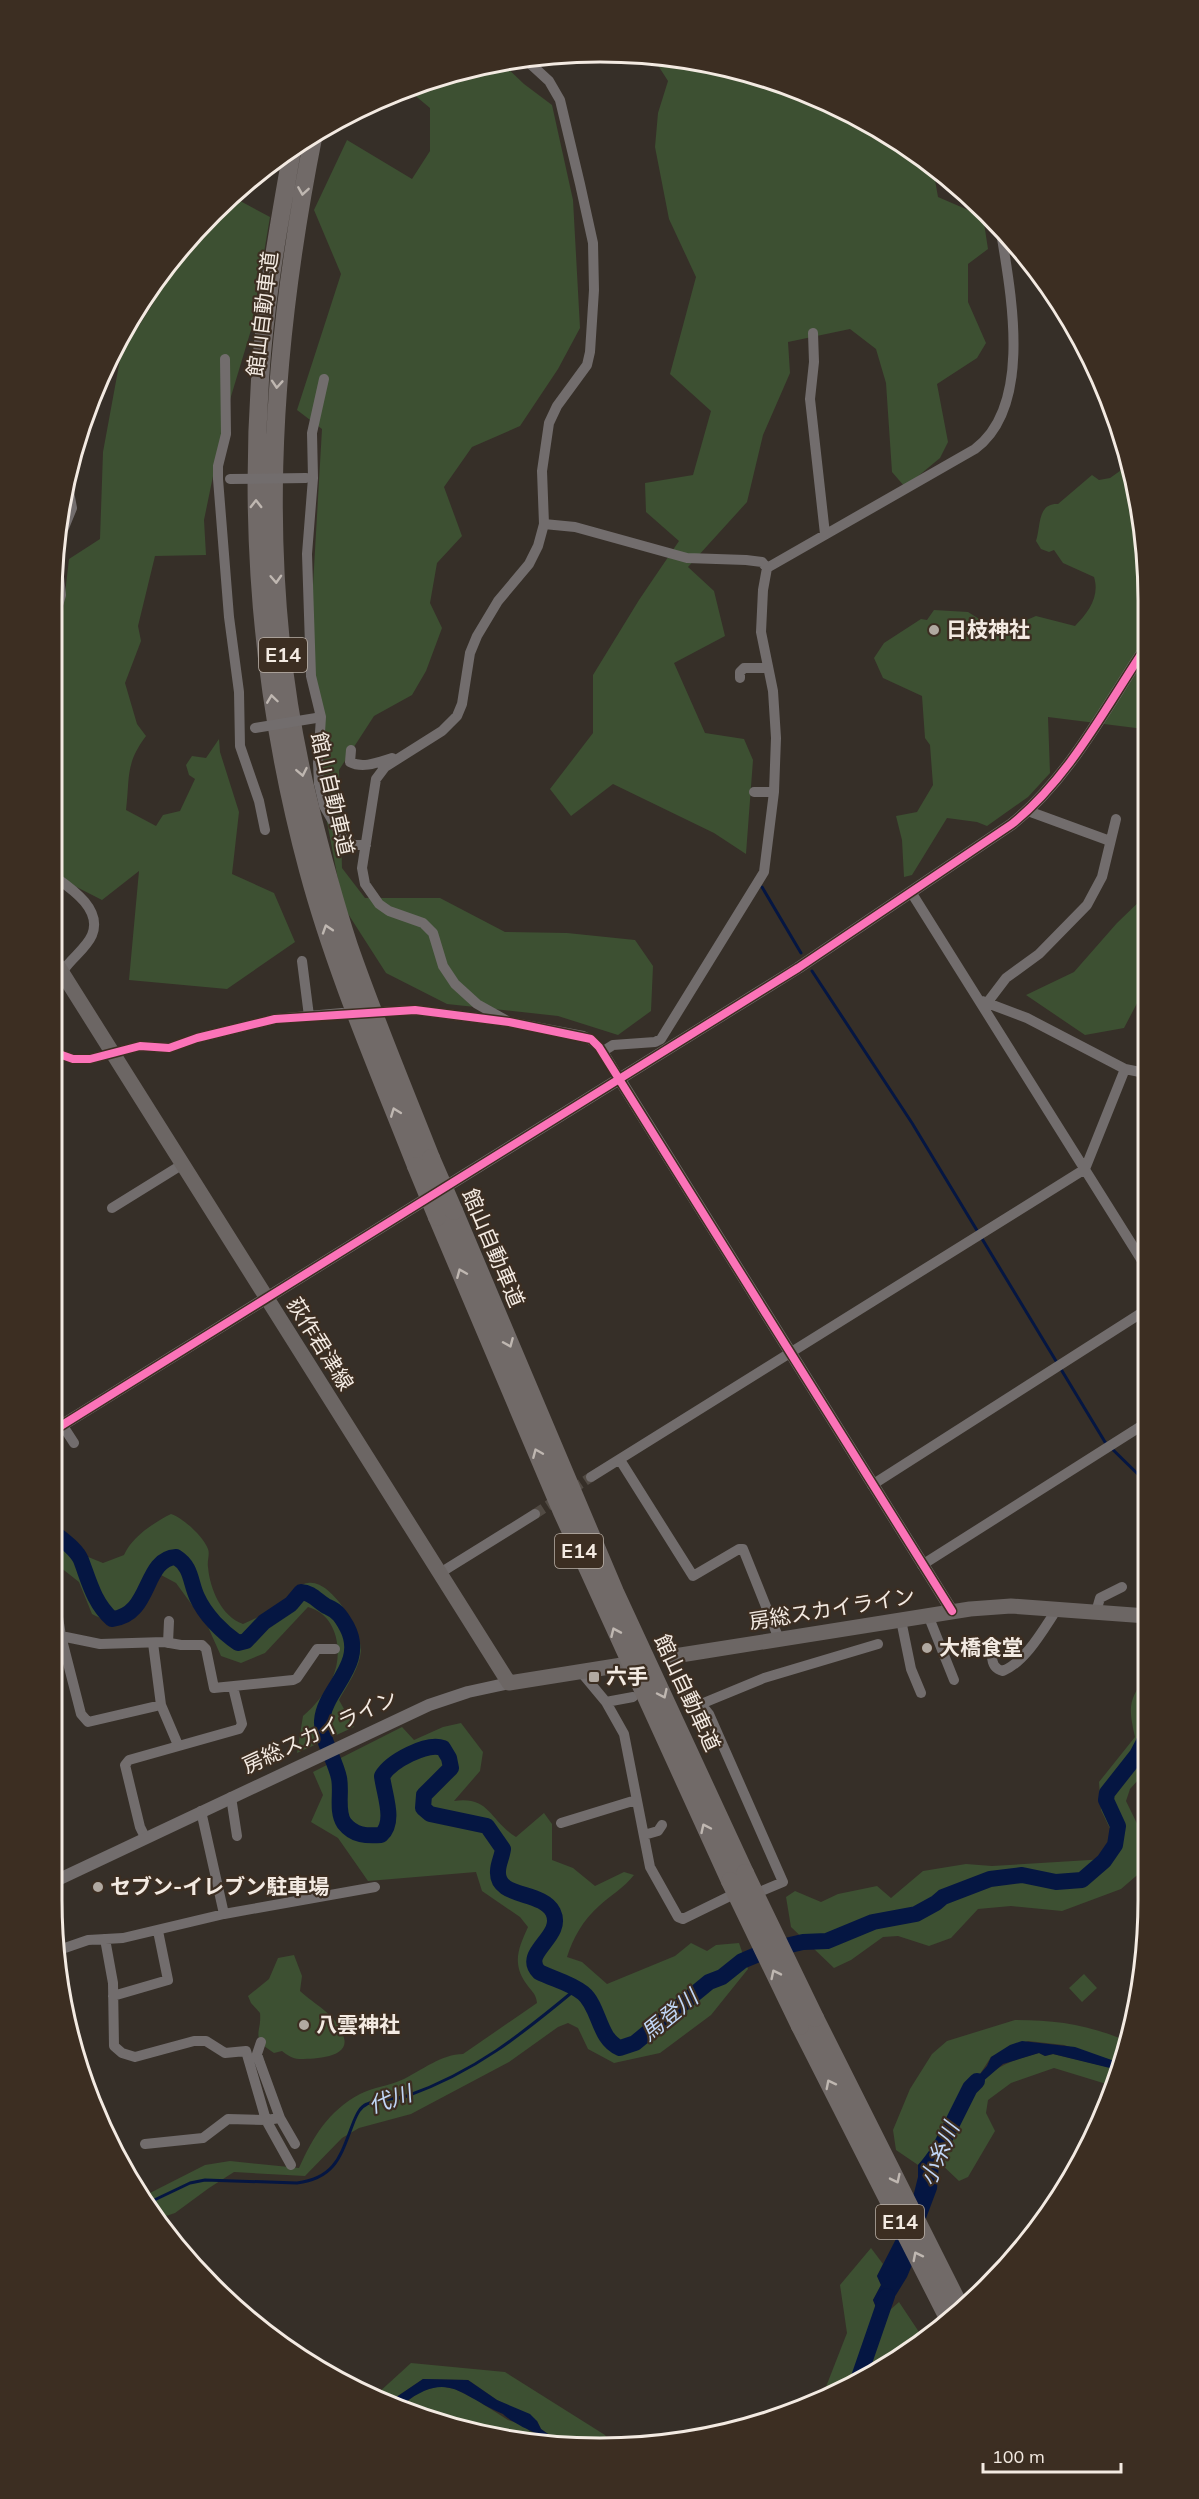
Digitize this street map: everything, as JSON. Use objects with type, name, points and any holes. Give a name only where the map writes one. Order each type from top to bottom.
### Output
[{"type":"highway","name":"館山自動車道","points":[[312,146],[288,282],[276,383],[273,518],[283,656],[307,796],[345,933],[424,1162]]},
{"type":"highway","name":"館山自動車道","points":[[291,160],[270,284],[260,378],[256,456],[256,523],[267,658],[282,759],[309,873],[341,971],[446,1214],[567,1523],[734,1884],[808,2022],[951,2306]]},
{"type":"main road","name":"荻作君津線","points":[[62,972],[509,1683]]},
{"type":"main road","name":"房総スカイライン","points":[[668,1657],[952,1611],[1011,1606],[1138,1615]]},
{"type":"main road","name":"房総スカイライン","points":[[509,1683],[622,1665]]},
{"type":"street","points":[[509,1022],[477,1004],[455,984],[443,966],[433,933],[423,923],[389,911],[379,904],[365,884],[362,867],[376,779],[399,757],[442,731],[457,716],[462,704],[470,653],[477,636],[498,601],[529,564],[538,546],[544,524],[542,471],[549,423],[557,406],[587,365],[590,352],[594,291],[593,243],[560,100],[549,81],[532,66]]},
{"type":"street","points":[[602,1052],[613,1045],[655,1042],[661,1039],[764,872],[774,792],[776,738],[773,691],[761,632],[763,590],[767,568],[975,449],[993,431],[1007,404],[1012,370],[1011,293],[1003,244]]},
{"type":"street","points":[[813,333],[814,362],[810,399],[825,534]]},
{"type":"street","points":[[225,359],[226,434],[218,466],[218,479],[239,692],[238,730],[240,746],[259,801],[265,830]]},
{"type":"street","points":[[324,379],[312,433],[307,554],[311,676],[319,717],[319,784],[324,806],[343,839],[354,845],[366,845]]},
{"type":"street","points":[[218,479],[310,478]]},
{"type":"street","points":[[68,518],[72,508],[71,502]]},
{"type":"street","points":[[544,524],[575,527],[687,558],[746,560],[762,562],[767,568]]},
{"type":"street","points":[[74,1443],[63,1426],[798,968],[1028,811],[1055,782],[1138,659]]},
{"type":"street","points":[[740,678],[740,672],[744,668],[767,668]]},
{"type":"street","points":[[238,730],[319,717]]},
{"type":"street","points":[[351,750],[350,762],[363,766],[399,757]]},
{"type":"street","points":[[754,792],[774,792]]},
{"type":"street","points":[[1028,811],[1110,841]]},
{"type":"street","points":[[983,1001],[1006,978],[1039,954],[1087,905],[1102,877],[1116,819]]},
{"type":"street","points":[[62,882],[82,897],[94,925],[87,943],[62,960]]},
{"type":"street","points":[[911,892],[983,1001],[1138,1254]]},
{"type":"street","points":[[302,961],[309,1016]]},
{"type":"street","points":[[983,1001],[1027,1017],[1125,1069],[1138,1072]]},
{"type":"street","points":[[396,1011],[415,1010],[509,1022],[591,1039],[620,1080],[952,1611]]},
{"type":"street","points":[[62,1055],[73,1059],[90,1059],[123,1049],[170,1048],[197,1038],[274,1019],[342,1013]]},
{"type":"street","points":[[591,1477],[1085,1169],[1125,1069]]},
{"type":"street","points":[[112,1208],[183,1164]]},
{"type":"street","points":[[872,1485],[1138,1315]]},
{"type":"street","points":[[922,1565],[1138,1429]]},
{"type":"street","points":[[620,1460],[693,1576],[739,1549],[743,1550],[779,1639]]},
{"type":"street","points":[[440,1573],[535,1514]]},
{"type":"street","points":[[1096,1612],[1100,1598],[1122,1587]]},
{"type":"street","points":[[992,1655],[996,1668],[1007,1670],[1025,1653],[1057,1609]]},
{"type":"street","points":[[928,1615],[954,1680]]},
{"type":"street","points":[[901,1620],[911,1669],[921,1693]]},
{"type":"street","points":[[168,1643],[169,1622]]},
{"type":"street","points":[[108,1643],[112,1630]]},
{"type":"street","points":[[62,1637],[108,1643],[202,1645],[206,1649],[213,1688],[292,1680],[297,1678],[317,1649],[335,1649]]},
{"type":"street","points":[[153,1643],[161,1705],[178,1745]]},
{"type":"street","points":[[702,1704],[764,1678],[878,1644]]},
{"type":"street","points":[[62,1655],[81,1714],[88,1722],[161,1705]]},
{"type":"street","points":[[581,1671],[606,1702],[624,1734],[650,1867],[678,1917],[683,1919],[734,1884]]},
{"type":"street","name":"房総スカイライン","points":[[62,1878],[429,1705],[468,1692],[509,1683]]},
{"type":"street","points":[[145,1837],[140,1827],[125,1766],[129,1760],[239,1729],[242,1724],[234,1691]]},
{"type":"street","points":[[683,1694],[702,1704],[709,1714],[783,1882],[764,1890]]},
{"type":"street","points":[[606,1702],[633,1697]]},
{"type":"street","points":[[231,1797],[237,1836]]},
{"type":"street","points":[[561,1823],[636,1800]]},
{"type":"street","points":[[201,1811],[224,1914]]},
{"type":"street","points":[[644,1835],[658,1832],[662,1825]]},
{"type":"street","points":[[64,1948],[88,1940],[158,1931],[224,1914],[375,1887]]},
{"type":"street","points":[[113,1996],[168,1980],[158,1931]]},
{"type":"street","points":[[105,1939],[113,1996],[114,2046],[122,2054],[135,2057],[206,2041],[225,2053],[246,2050],[266,2120],[291,2165]]},
{"type":"street","points":[[261,2042],[257,2054],[280,2118],[295,2144]]},
{"type":"street","points":[[145,2144],[203,2138],[228,2119],[280,2118]]},
{"type":"green space","points":[[658,65],[739,80],[805,102],[837,117],[898,152],[935,179],[938,197],[968,210],[984,223],[988,249],[968,264],[968,302],[986,343],[977,358],[937,384],[948,442],[940,458],[905,487],[892,472],[886,383],[876,349],[850,329],[788,342],[790,373],[763,435],[747,502],[688,567],[714,591],[725,636],[674,663],[705,733],[744,739],[753,760],[746,854],[714,833],[613,784],[571,816],[550,789],[593,733],[593,675],[679,541],[646,512],[645,483],[693,475],[711,411],[670,374],[696,277],[669,219],[655,147],[658,113],[668,81]]},
{"type":"green space","points":[[509,70],[552,105],[573,200],[580,328],[558,369],[520,426],[472,447],[444,487],[462,536],[437,563],[430,603],[442,628],[426,671],[412,695],[374,716],[339,770],[342,868],[365,898],[440,898],[505,932],[567,933],[635,940],[653,966],[651,1011],[618,1035],[558,1016],[447,1004],[386,973],[343,906],[324,806],[310,637],[322,429],[297,410],[341,274],[314,210],[347,140],[412,179],[430,151],[430,108],[414,95],[460,80]]},
{"type":"green space","points":[[239,200],[270,217],[251,330],[226,413],[204,520],[206,555],[155,556],[138,626],[141,641],[125,683],[137,724],[146,736],[131,763],[126,810],[156,826],[163,815],[180,811],[195,779],[189,775],[186,765],[192,756],[206,758],[219,739],[220,752],[239,812],[232,874],[274,893],[295,942],[227,989],[129,980],[139,871],[102,900],[62,880],[62,619],[69,559],[100,539],[103,452],[121,355],[155,297],[195,245]]},
{"type":"green space","points":[[1121,470],[1133,529],[1138,600],[1138,728],[1048,717],[1050,773],[1028,797],[987,826],[977,822],[947,818],[912,875],[904,877],[902,840],[896,816],[917,812],[933,785],[930,745],[925,738],[922,696],[883,678],[874,658],[884,643],[921,619],[927,620],[934,610],[968,612],[989,625],[1003,630],[1036,616],[1075,626],[1092,603],[1096,591],[1094,577],[1063,563],[1054,550],[1049,552],[1041,549],[1036,541],[1041,516],[1046,507],[1058,504],[1092,475],[1099,480],[1110,478]]},
{"type":"green space","points":[[1138,903],[1138,1001],[1124,1028],[1085,1035],[1026,995],[1074,972]]},
{"type":"green space","points":[[171,1514],[181,1519],[202,1539],[209,1551],[209,1575],[214,1593],[229,1615],[243,1624],[282,1603],[306,1583],[317,1584],[335,1597],[350,1619],[360,1641],[361,1650],[356,1670],[339,1700],[354,1727],[297,1753],[303,1716],[323,1694],[332,1679],[338,1658],[336,1636],[332,1626],[318,1611],[308,1607],[265,1653],[241,1663],[221,1656],[208,1627],[176,1583],[161,1575],[137,1614],[130,1620],[121,1623],[92,1614],[79,1582],[62,1569],[62,1544],[103,1563],[124,1555],[132,1542]]},
{"type":"green space","points":[[1138,1688],[1138,1780],[1130,1789],[1126,1801],[1138,1826],[1138,1874],[1121,1889],[1062,1911],[1011,1906],[978,1909],[951,1938],[929,1946],[898,1936],[883,1937],[851,1960],[834,1968],[791,1927],[786,1897],[795,1891],[821,1902],[838,1894],[877,1886],[891,1898],[923,1871],[966,1864],[992,1866],[1106,1859],[1114,1837],[1101,1810],[1099,1782],[1135,1737],[1131,1705]]},
{"type":"green space","points":[[461,1723],[483,1752],[480,1771],[454,1801],[466,1800],[482,1806],[516,1837],[544,1813],[552,1824],[552,1860],[573,1868],[595,1886],[624,1872],[634,1875],[583,1923],[567,1957],[582,1962],[607,1984],[675,1956],[691,1943],[707,1951],[716,1945],[739,1943],[748,1969],[711,2015],[660,2053],[614,2063],[588,2049],[578,2028],[568,2023],[558,2027],[509,2062],[411,2114],[359,2128],[342,2138],[305,2176],[234,2172],[175,2213],[165,2216],[149,2193],[205,2165],[230,2161],[299,2168],[323,2126],[339,2108],[349,2101],[365,2092],[404,2079],[447,2057],[463,2054],[537,2003],[534,1994],[521,1975],[518,1961],[518,1954],[528,1927],[520,1917],[482,1891],[476,1872],[368,1881],[338,1838],[311,1822],[323,1795],[313,1772],[402,1727],[414,1740],[443,1727]]},
{"type":"green space","points":[[294,1955],[302,1976],[300,1991],[326,2011],[341,2030],[344,2045],[335,2054],[320,2058],[297,2059],[282,2051],[274,2053],[266,2048],[259,2039],[260,2013],[248,1996],[269,1979],[278,1958]]},
{"type":"green space","points":[[1084,1974],[1097,1988],[1082,2002],[1069,1988]]},
{"type":"green space","points":[[1015,2020],[1072,2024],[1119,2038],[1112,2061],[1064,2045],[1028,2041],[991,2057],[978,2077],[977,2090],[988,2075],[1004,2065],[1039,2053],[1045,2056],[1053,2054],[1110,2068],[1105,2084],[1054,2068],[1011,2083],[988,2100],[986,2113],[995,2131],[968,2177],[959,2181],[939,2162],[943,2147],[935,2142],[918,2165],[896,2150],[893,2130],[910,2089],[932,2054],[947,2041]]},
{"type":"green space","points":[[871,2248],[883,2264],[877,2276],[881,2285],[873,2300],[877,2310],[883,2316],[899,2302],[919,2332],[868,2365],[826,2387],[847,2333],[840,2285]]},
{"type":"green space","points":[[411,2363],[505,2372],[607,2438],[549,2435],[541,2429],[537,2421],[497,2400],[468,2380],[423,2379],[396,2398],[381,2391]]},
{"type":"green space","points":[[439,2386],[455,2389],[535,2434],[460,2419],[407,2402],[419,2392]]},
{"type":"water","points":[[1022,2041],[1075,2047],[1113,2060],[1110,2068],[1053,2054],[1045,2056],[1039,2053],[1003,2064],[981,2083],[968,2099],[964,2099],[967,2089],[987,2066],[991,2057],[1010,2045]]},
{"type":"water","points":[[948,2131],[940,2151],[937,2189],[925,2221],[913,2197],[918,2177],[918,2165]]},
{"type":"water","points":[[897,2237],[912,2265],[883,2316],[880,2317],[873,2300],[881,2285],[877,2276]]},
{"type":"water","points":[[423,2379],[468,2380],[497,2400],[530,2414],[541,2429],[549,2435],[528,2430],[503,2414],[454,2389],[432,2388],[407,2402],[396,2398]]},
{"type":"waterway","points":[[762,887],[801,953]]},
{"type":"waterway","points":[[812,971],[912,1123],[1105,1442],[1138,1474]]},
{"type":"waterway","name":"馬登川","points":[[62,1539],[79,1556],[96,1599],[112,1619],[125,1615],[134,1608],[158,1567],[165,1560],[176,1557],[188,1570],[197,1597],[209,1617],[238,1643],[246,1641],[264,1622],[291,1604],[301,1592],[312,1596],[337,1613],[347,1627],[352,1641],[352,1653],[343,1676],[324,1709],[322,1728],[339,1778],[340,1813],[344,1823],[356,1833],[381,1835],[388,1823],[388,1807],[382,1776],[393,1764],[410,1754],[428,1748],[443,1748],[449,1758],[451,1768],[424,1795],[423,1808],[430,1814],[487,1826],[503,1849],[498,1868],[499,1880],[504,1886],[539,1900],[553,1912],[555,1921],[553,1929],[535,1958],[535,1965],[539,1972],[583,1993],[593,2006],[607,2038],[620,2048],[635,2043],[709,1982],[722,1977],[742,1961],[768,1950],[803,1942],[827,1941],[873,1922],[916,1914],[943,1897],[990,1879],[1022,1875],[1056,1882],[1082,1880],[1104,1861],[1115,1845],[1118,1826],[1106,1800],[1107,1793],[1138,1753]]},
{"type":"waterway","name":"代川","points":[[154,2200],[190,2183],[205,2180],[297,2183],[321,2176],[329,2170],[341,2154],[356,2116],[365,2105],[407,2096],[476,2063],[517,2036],[576,1989]]},
{"type":"waterway","name":"小糸川","points":[[939,2150],[970,2088],[977,2081]]},
{"type":"waterway","name":"小糸川","points":[[862,2368],[887,2296]]},
{"type":"tunnel","points":[[369,1012],[396,1011]]},
{"type":"tunnel","points":[[535,1514],[591,1477]]},
{"type":"cycle path","points":[[62,1425],[798,968],[1012,824],[1051,786],[1068,765],[1138,659]]},
{"type":"cycle path","points":[[62,1055],[73,1059],[90,1059],[140,1046],[169,1048],[197,1038],[275,1019],[415,1010],[509,1022],[591,1039],[599,1047],[952,1611]]},
{"type":"place","name":"日枝神社","points":[[934,630]]},
{"type":"place","name":"大橋食堂","points":[[927,1648]]},
{"type":"place","name":"六手","points":[[594,1677]]},
{"type":"place","name":"セブン-イレブン駐車場","points":[[98,1887]]},
{"type":"place","name":"八雲神社","points":[[304,2025]]}]
